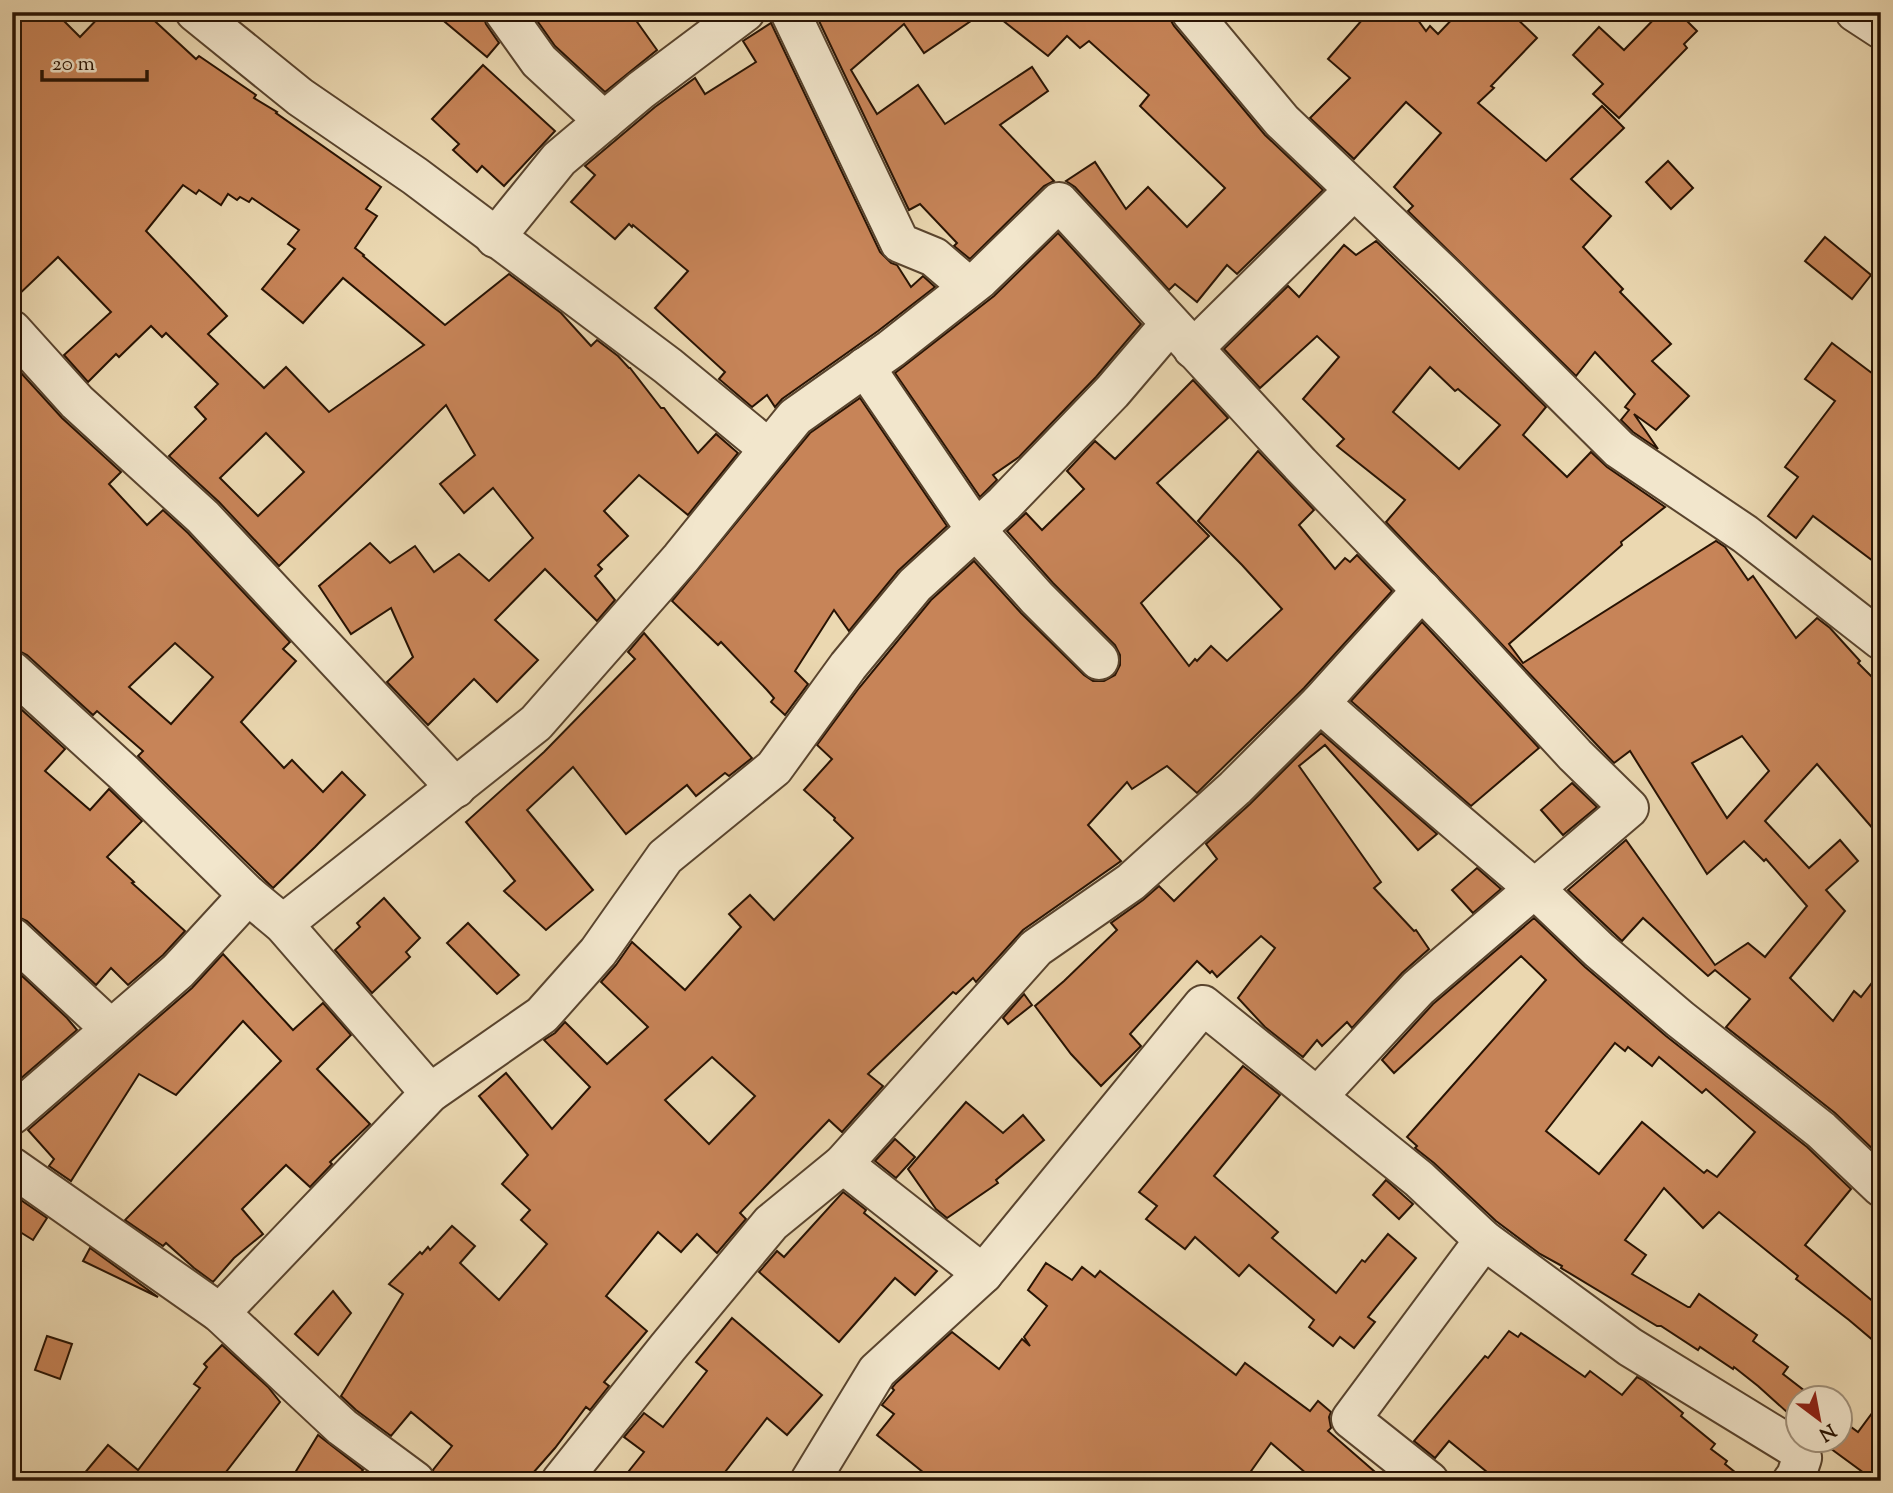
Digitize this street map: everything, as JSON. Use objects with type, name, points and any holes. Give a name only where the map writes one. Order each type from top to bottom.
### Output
[{"type":"street","points":[[195,12],[300,97],[415,176],[668,366],[769,449]]},
{"type":"street","points":[[504,12],[539,61],[604,121]]},
{"type":"street","points":[[495,237],[559,159],[641,90],[745,12]]},
{"type":"street","points":[[789,12],[900,243],[934,257],[969,287]]},
{"type":"street","points":[[1191,12],[1282,121],[1619,449],[1745,534],[1881,639]]},
{"type":"street","points":[[1855,12],[1881,29]]},
{"type":"street","points":[[219,1313],[430,1093],[542,1015],[598,952],[665,857],[774,768],[849,666],[915,586],[1004,504],[1112,392],[1354,190]]},
{"type":"street","points":[[283,924],[536,723],[681,558],[795,417],[891,349],[980,279],[1059,202],[1300,464],[1422,590],[1575,755],[1629,808],[1418,988],[1318,1096]]},
{"type":"street","points":[[12,330],[77,402],[203,517],[456,788]]},
{"type":"street","points":[[865,368],[976,530],[1037,598],[1099,660]]},
{"type":"street","points":[[561,1481],[667,1347],[771,1223],[843,1164],[1036,948],[1130,882],[1235,788],[1320,703],[1422,590]]},
{"type":"street","points":[[12,671],[124,773],[248,895],[283,924],[430,1093]]},
{"type":"street","points":[[1320,703],[1534,888],[1599,950],[1680,1019],[1821,1130],[1881,1187]]},
{"type":"street","points":[[12,1115],[178,971],[248,895]]},
{"type":"street","points":[[12,937],[111,1029]]},
{"type":"street","points":[[810,1481],[877,1371],[983,1274],[1203,1005],[1419,1179],[1484,1240],[1630,1347],[1794,1448],[1802,1458],[1792,1481]]},
{"type":"street","points":[[843,1164],[983,1274]]},
{"type":"street","points":[[12,1167],[219,1313],[342,1427],[415,1481]]},
{"type":"street","points":[[1429,1481],[1351,1419],[1484,1240]]},
{"type":"building","points":[[12,12],[55,12],[80,37],[104,12],[145,12],[196,59],[199,56],[256,95],[254,98],[381,187],[366,209],[377,216],[355,248],[445,325],[509,274],[561,313],[591,346],[597,340],[618,356],[661,408],[664,408],[698,453],[716,434],[738,453],[688,515],[639,475],[604,511],[628,536],[598,565],[602,569],[595,576],[615,600],[597,621],[545,569],[495,620],[538,660],[497,702],[474,679],[428,725],[387,682],[413,657],[391,608],[351,634],[319,586],[370,543],[390,563],[415,546],[434,572],[459,554],[489,581],[533,538],[493,488],[464,513],[440,484],[475,455],[446,405],[279,566],[219,502],[169,456],[206,419],[195,407],[218,384],[166,333],[162,337],[151,326],[119,357],[116,354],[88,382],[64,355],[111,312],[58,257],[12,301]],"holes":[[[183,185],[196,194],[199,190],[221,205],[228,194],[237,200],[240,197],[249,202],[252,198],[299,230],[288,244],[295,249],[262,289],[303,323],[343,278],[424,345],[329,412],[286,367],[264,388],[208,334],[227,316],[146,231]],[[266,433],[304,472],[258,516],[220,478]]]},
{"type":"building","points":[[433,12],[482,12],[486,24],[499,43],[487,57]]},
{"type":"building","points":[[531,12],[630,12],[657,50],[605,92],[555,46]]},
{"type":"building","points":[[841,12],[984,12],[924,53],[904,24],[851,70],[877,114],[918,85],[945,124],[1032,67],[1048,91],[1000,125],[1054,181],[1044,186],[970,259],[954,246],[957,243],[920,204],[909,210],[819,21],[829,13],[834,19]]},
{"type":"building","points":[[992,12],[1166,12],[1174,26],[1265,135],[1323,190],[1237,274],[1227,265],[1197,302],[1175,284],[1169,290],[1075,187],[1066,181],[1095,162],[1126,209],[1148,187],[1187,227],[1225,188],[1140,106],[1149,95],[1089,41],[1080,48],[1067,36],[1048,56]]},
{"type":"building","points":[[1369,12],[1412,12],[1426,31],[1430,26],[1438,34],[1459,12],[1510,12],[1537,38],[1478,103],[1546,161],[1602,106],[1624,128],[1571,179],[1611,216],[1583,247],[1623,289],[1620,292],[1671,344],[1652,361],[1689,396],[1656,430],[1634,414],[1658,449],[1621,420],[1629,410],[1625,407],[1635,394],[1595,352],[1576,376],[1408,211],[1413,206],[1394,187],[1441,133],[1406,102],[1354,159],[1310,118],[1350,78],[1328,59]]},
{"type":"building","points":[[1661,12],[1678,12],[1697,31],[1684,44],[1687,48],[1619,118],[1593,94],[1603,84],[1573,55],[1599,27],[1624,50]]},
{"type":"building","points":[[771,23],[880,252],[897,265],[911,287],[923,276],[935,287],[782,399],[775,407],[767,395],[752,407],[719,379],[725,372],[655,308],[688,271],[633,225],[632,227],[629,224],[615,239],[571,202],[595,175],[585,166],[655,107],[695,78],[705,94],[756,62],[743,41]]},
{"type":"building","points":[[483,65],[555,131],[504,186],[482,166],[477,172],[453,150],[459,144],[432,119]]},
{"type":"building","points":[[1668,161],[1693,188],[1671,209],[1646,182]]},
{"type":"building","points":[[1058,233],[1141,324],[1096,377],[1019,457],[993,475],[997,480],[980,497],[895,373],[994,296]]},
{"type":"building","points":[[1825,237],[1871,275],[1852,299],[1805,261]]},
{"type":"building","points":[[1376,241],[1546,407],[1523,435],[1567,477],[1591,452],[1607,467],[1665,507],[1621,542],[1622,545],[1509,644],[1523,663],[1716,541],[1725,547],[1748,580],[1753,576],[1796,638],[1817,618],[1830,628],[1881,686],[1881,838],[1817,764],[1765,821],[1809,868],[1840,840],[1858,861],[1826,890],[1845,911],[1790,978],[1833,1021],[1854,991],[1861,997],[1881,971],[1879,1155],[1835,1113],[1726,1027],[1750,999],[1715,970],[1708,976],[1643,918],[1622,941],[1568,890],[1626,840],[1715,965],[1748,943],[1765,957],[1807,906],[1766,859],[1764,861],[1744,841],[1707,874],[1630,751],[1614,763],[1386,522],[1405,500],[1337,446],[1344,439],[1303,399],[1339,357],[1317,336],[1260,388],[1224,349],[1288,286],[1299,297],[1344,245],[1356,255]],"holes":[[[1430,367],[1455,391],[1458,389],[1500,425],[1459,469],[1393,412]],[[1742,736],[1769,771],[1727,818],[1692,763]]]},
{"type":"building","points":[[1832,343],[1881,380],[1881,567],[1813,516],[1796,538],[1768,516],[1798,477],[1785,467],[1835,401],[1805,379]]},
{"type":"building","points":[[12,363],[62,418],[121,472],[109,484],[147,525],[163,510],[290,642],[283,649],[296,661],[241,722],[284,768],[292,760],[323,792],[342,772],[365,795],[273,888],[138,756],[143,751],[97,711],[93,715],[27,655],[12,650]],"holes":[[[175,643],[213,677],[171,724],[129,687]]]},
{"type":"building","points":[[1193,380],[1228,418],[1157,483],[1209,536],[1141,603],[1189,666],[1211,646],[1227,661],[1282,609],[1198,521],[1258,451],[1314,510],[1299,525],[1335,569],[1345,558],[1350,562],[1357,555],[1392,591],[1304,688],[1197,793],[1167,766],[1132,789],[1127,782],[1088,825],[1121,861],[1023,930],[976,982],[973,978],[956,994],[953,992],[868,1074],[883,1086],[842,1132],[829,1120],[740,1213],[746,1219],[717,1253],[697,1234],[681,1252],[658,1232],[606,1296],[647,1331],[604,1382],[609,1386],[590,1410],[586,1407],[526,1481],[436,1481],[433,1470],[452,1446],[411,1412],[391,1436],[341,1396],[403,1294],[389,1284],[420,1252],[422,1254],[428,1247],[430,1250],[452,1226],[475,1246],[460,1263],[499,1300],[547,1244],[521,1220],[530,1210],[502,1184],[528,1155],[479,1096],[506,1073],[552,1129],[590,1087],[544,1040],[565,1022],[607,1064],[648,1027],[601,982],[632,942],[685,990],[741,927],[729,914],[750,895],[774,920],[853,838],[804,790],[832,759],[817,745],[859,688],[931,600],[974,561],[1021,613],[1084,675],[1093,681],[1104,681],[1115,675],[1120,665],[1120,655],[1115,645],[1053,583],[1007,531],[1026,513],[1042,530],[1084,489],[1067,471],[1095,441],[1115,459]],"holes":[[[712,1057],[755,1096],[709,1144],[665,1100]]]},
{"type":"building","points":[[860,398],[947,526],[898,571],[849,631],[834,610],[795,671],[808,684],[785,715],[771,702],[774,698],[767,690],[721,642],[718,645],[672,601],[810,433]]},
{"type":"building","points":[[1422,622],[1539,748],[1471,806],[1351,701]]},
{"type":"building","points":[[644,633],[752,758],[729,776],[725,773],[696,796],[687,785],[626,834],[573,767],[527,810],[593,890],[546,930],[504,891],[515,881],[466,822],[544,752],[635,659],[628,652]]},
{"type":"building","points":[[12,701],[65,749],[45,771],[90,810],[109,789],[142,821],[107,857],[185,931],[163,955],[128,985],[111,968],[96,985],[27,921],[12,914]]},
{"type":"building","points":[[1321,733],[1437,834],[1418,850],[1325,745],[1299,766],[1381,882],[1374,888],[1414,931],[1416,930],[1429,949],[1402,973],[1352,1028],[1347,1022],[1322,1046],[1317,1040],[1303,1057],[1265,1027],[1238,998],[1275,948],[1261,936],[1217,977],[1197,961],[1130,1034],[1141,1046],[1101,1086],[1071,1054],[1035,1006],[1117,930],[1111,923],[1159,886],[1174,901],[1217,859],[1206,844]]},
{"type":"building","points":[[1572,783],[1597,807],[1563,835],[1541,810]]},
{"type":"building","points":[[1477,868],[1501,889],[1473,913],[1452,890]]},
{"type":"building","points":[[384,898],[420,938],[406,952],[410,957],[372,993],[335,950],[360,927],[357,923]]},
{"type":"building","points":[[1534,918],[1585,967],[1666,1036],[1807,1147],[1851,1189],[1805,1245],[1881,1308],[1881,1347],[1796,1279],[1798,1276],[1719,1212],[1703,1228],[1664,1188],[1625,1240],[1646,1255],[1632,1274],[1688,1307],[1699,1294],[1757,1335],[1753,1341],[1788,1367],[1783,1374],[1796,1384],[1784,1384],[1784,1409],[1734,1367],[1733,1369],[1700,1347],[1698,1350],[1540,1254],[1496,1221],[1415,1148],[1417,1146],[1407,1137],[1546,980],[1521,956],[1394,1073],[1382,1060],[1433,1004]],"holes":[[[1615,1043],[1625,1051],[1628,1047],[1652,1066],[1659,1057],[1702,1093],[1706,1089],[1755,1132],[1717,1177],[1707,1170],[1704,1173],[1642,1122],[1599,1174],[1546,1131]]]},
{"type":"building","points":[[468,923],[519,975],[497,994],[447,943]]},
{"type":"building","points":[[223,954],[293,1030],[323,1003],[351,1035],[317,1069],[370,1124],[330,1162],[332,1164],[310,1187],[286,1165],[242,1209],[263,1234],[234,1258],[213,1282],[166,1243],[163,1246],[125,1220],[281,1061],[243,1021],[176,1095],[139,1074],[71,1181],[49,1166],[54,1159],[28,1130],[192,988]]},
{"type":"building","points":[[21,975],[77,1030],[12,1086],[12,983]]},
{"type":"building","points":[[1024,994],[1032,1005],[1008,1024],[1003,1018]]},
{"type":"building","points":[[1243,1066],[1280,1095],[1214,1176],[1278,1232],[1272,1238],[1336,1293],[1362,1260],[1365,1262],[1388,1234],[1416,1258],[1368,1317],[1375,1322],[1354,1348],[1340,1337],[1333,1346],[1309,1327],[1314,1320],[1249,1265],[1239,1276],[1195,1237],[1185,1249],[1146,1219],[1157,1206],[1139,1192]]},
{"type":"building","points":[[966,1102],[1003,1133],[1023,1115],[1044,1140],[996,1180],[998,1183],[947,1218],[936,1209],[908,1169]]},
{"type":"building","points":[[895,1139],[915,1157],[896,1178],[875,1161]]},
{"type":"building","points":[[1386,1180],[1413,1204],[1399,1219],[1373,1195]]},
{"type":"building","points":[[843,1192],[866,1210],[864,1213],[937,1271],[915,1295],[895,1278],[839,1342],[759,1272],[777,1251],[784,1257]]},
{"type":"building","points":[[12,1194],[47,1218],[33,1240],[12,1227]]},
{"type":"building","points":[[90,1248],[158,1297],[83,1261]]},
{"type":"building","points":[[1046,1263],[1072,1280],[1082,1267],[1095,1277],[1100,1271],[1236,1375],[1245,1363],[1310,1411],[1318,1401],[1331,1412],[1331,1428],[1328,1431],[1382,1478],[1385,1474],[1394,1481],[1315,1481],[1271,1443],[1244,1481],[934,1481],[877,1435],[894,1414],[882,1405],[896,1383],[952,1332],[999,1369],[1022,1339],[1030,1346],[1024,1337],[1047,1306],[1028,1290]]},
{"type":"building","points":[[333,1291],[351,1313],[318,1355],[295,1334]]},
{"type":"building","points":[[732,1318],[822,1395],[787,1435],[767,1418],[718,1481],[621,1481],[644,1452],[624,1437],[644,1413],[663,1427],[707,1371],[696,1362]]},
{"type":"building","points":[[1509,1331],[1518,1337],[1521,1333],[1585,1377],[1590,1371],[1622,1395],[1637,1377],[1643,1380],[1715,1444],[1711,1449],[1746,1481],[1498,1481],[1449,1441],[1435,1458],[1414,1441]]},
{"type":"building","points":[[47,1336],[72,1344],[60,1379],[35,1370]]},
{"type":"building","points":[[222,1345],[268,1387],[280,1402],[219,1481],[78,1481],[108,1445],[138,1470],[200,1388],[194,1384],[207,1367],[204,1364]]},
{"type":"building","points":[[1881,1401],[1881,1481],[1875,1481],[1838,1454],[1854,1454],[1854,1429],[1858,1432]]},
{"type":"building","points":[[318,1435],[363,1470],[353,1481],[290,1481]]}]
